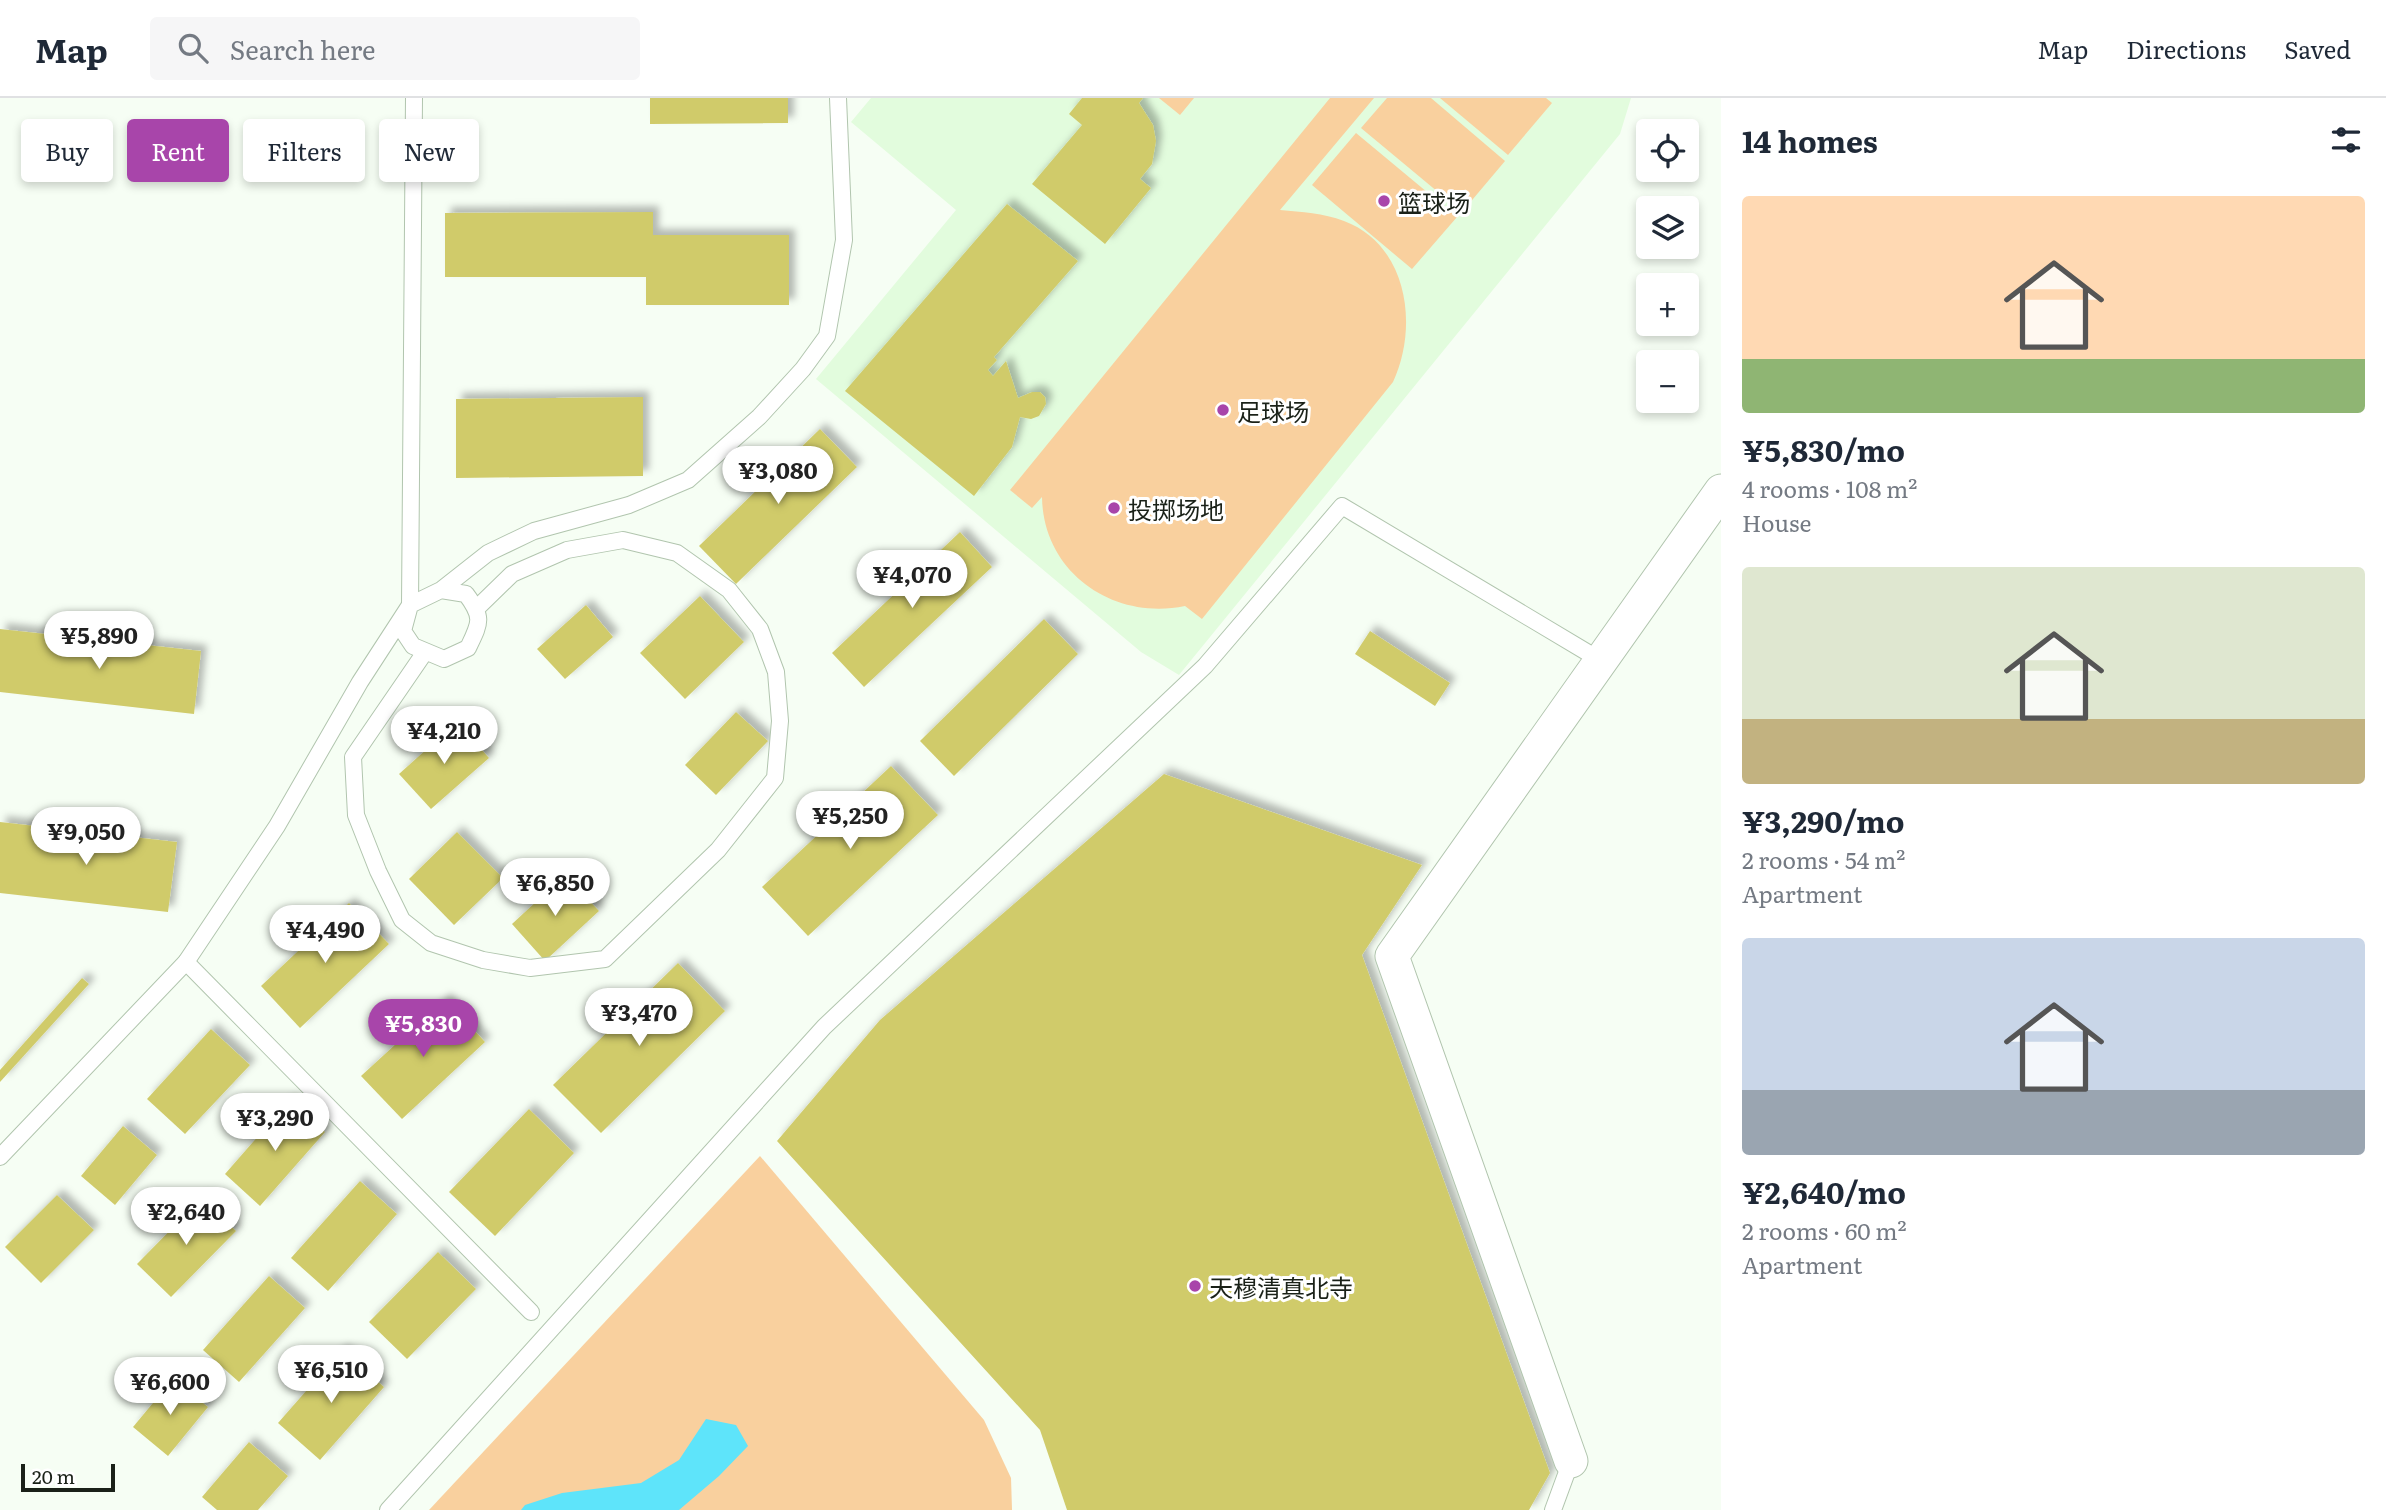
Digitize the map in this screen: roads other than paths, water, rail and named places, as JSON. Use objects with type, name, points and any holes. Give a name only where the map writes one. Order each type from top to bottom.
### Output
[{"type":"street","points":[[1571,1461],[1392,956],[1721,491]]},
{"type":"lane","points":[[414,98],[410,605],[403,631],[413,646],[444,659],[468,648],[480,623],[477,608],[467,594],[441,590]]},
{"type":"lane","points":[[0,1157],[186,962],[277,826],[359,682],[410,605],[441,590],[488,553],[534,531],[629,505],[688,480],[759,417],[803,369],[827,336],[844,240],[838,98]]},
{"type":"lane","points":[[388,1510],[824,1027],[1205,666],[1342,506],[1600,660]]},
{"type":"lane","points":[[425,652],[353,757],[356,815],[401,920],[431,943],[483,960],[530,968],[605,959],[718,850],[775,778],[780,721],[776,672],[772,661],[760,629],[729,590],[677,553],[623,540],[567,550],[512,574],[477,608]]},
{"type":"lane","points":[[186,962],[531,1312]]},
{"type":"lane","points":[[1553,1510],[1571,1461]]},
{"type":"water","points":[[706,1419],[736,1425],[748,1446],[719,1476],[679,1510],[521,1510],[525,1505],[562,1493],[641,1483],[679,1460]]},
{"type":"place","name":"篮球场","points":[[1384,201]]},
{"type":"place","name":"足球场","points":[[1223,410]]},
{"type":"place","name":"投掷场地","points":[[1114,508]]},
{"type":"place","name":"天穆清真北寺","points":[[1195,1286]]}]
